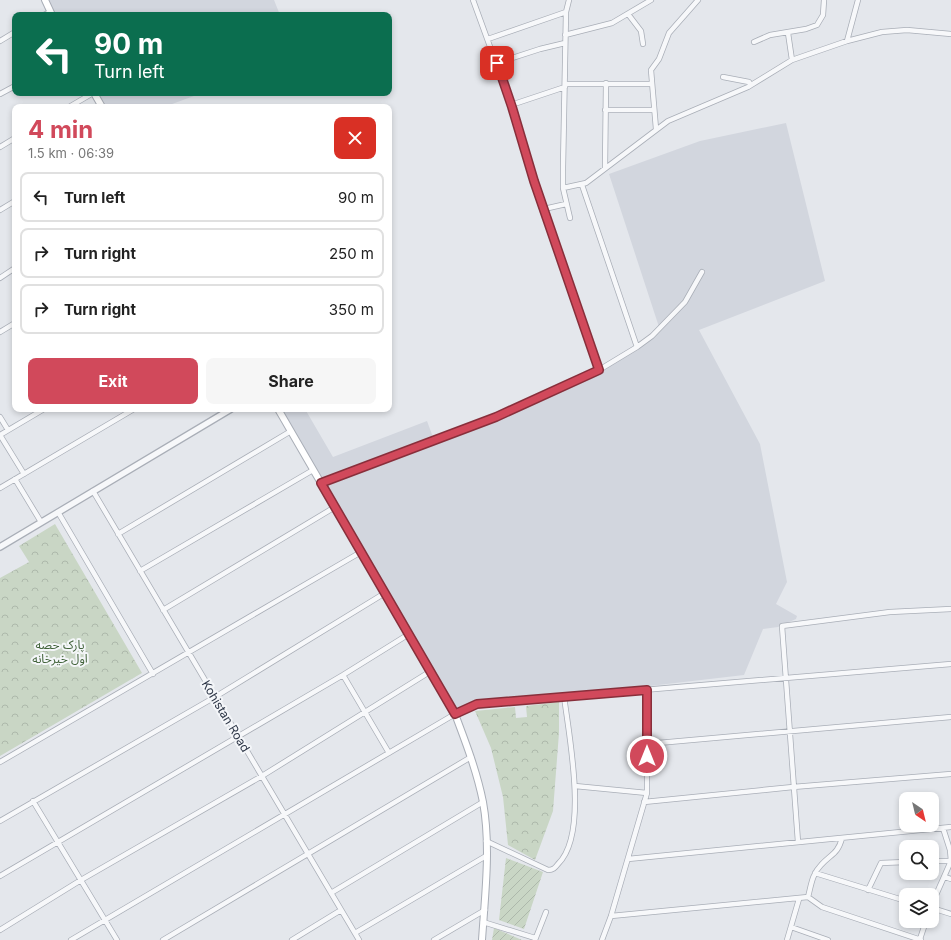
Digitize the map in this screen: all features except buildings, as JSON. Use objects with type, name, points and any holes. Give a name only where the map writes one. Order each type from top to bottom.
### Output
[{"type":"main road","points":[[45,0],[51,12]]},
{"type":"main road","points":[[280,412],[455,714],[471,758],[483,802],[486,856],[485,910],[482,940]]},
{"type":"street","points":[[473,0],[497,63],[544,209],[599,370]]},
{"type":"street","points":[[569,0],[566,12],[565,35],[563,188],[570,218]]},
{"type":"street","points":[[565,35],[612,23],[651,0]]},
{"type":"street","points":[[656,129],[651,70],[659,59],[669,33],[698,0]]},
{"type":"street","points":[[754,42],[770,35],[806,30],[817,25],[823,15],[824,0]]},
{"type":"street","points":[[847,41],[858,0]]},
{"type":"street","points":[[488,39],[566,12]]},
{"type":"street","points":[[628,14],[641,31],[643,44]]},
{"type":"street","points":[[563,188],[582,185],[668,121],[751,85],[792,60],[847,41],[882,32],[907,30],[951,34]]},
{"type":"street","points":[[788,33],[792,60]]},
{"type":"street","points":[[0,41],[12,34]]},
{"type":"street","points":[[497,63],[540,49],[565,43]]},
{"type":"street","points":[[723,77],[749,82],[751,85]]},
{"type":"street","points":[[511,105],[565,85],[606,83],[652,84]]},
{"type":"street","points":[[605,168],[606,83]]},
{"type":"street","points":[[0,94],[12,88]]},
{"type":"street","points":[[74,104],[88,96]]},
{"type":"street","points":[[605,110],[654,110]]},
{"type":"street","points":[[0,147],[12,140]]},
{"type":"street","points":[[582,185],[638,347]]},
{"type":"street","points":[[0,209],[12,203]]},
{"type":"street","points":[[544,209],[566,204]]},
{"type":"street","points":[[0,278],[12,270]]},
{"type":"street","points":[[321,483],[496,417],[599,370],[638,347],[652,336],[685,302],[702,272]]},
{"type":"street","points":[[0,332],[12,326]]},
{"type":"street","points":[[24,474],[0,435],[39,412]]},
{"type":"street","points":[[0,488],[129,412]]},
{"type":"street","points":[[0,547],[226,412]]},
{"type":"street","points":[[0,417],[8,430]]},
{"type":"street","points":[[118,534],[291,431]]},
{"type":"street","points":[[140,571],[313,470]]},
{"type":"street","points":[[15,479],[41,522]]},
{"type":"street","name":"Kohistan Road","points":[[93,491],[359,940]]},
{"type":"street","points":[[163,610],[335,507]]},
{"type":"street","points":[[58,512],[153,674]]},
{"type":"street","points":[[0,762],[361,552]]},
{"type":"street","points":[[0,821],[215,697],[385,593]]},
{"type":"street","points":[[798,842],[784,677],[782,626],[890,612],[951,609]]},
{"type":"street","points":[[0,876],[343,675],[409,634]]},
{"type":"street","points":[[71,940],[455,714],[477,704],[951,664]]},
{"type":"street","points":[[0,930],[80,880],[262,776],[431,671]]},
{"type":"street","points":[[343,675],[389,753]]},
{"type":"street","points":[[602,940],[611,916],[647,793],[647,690]]},
{"type":"street","points":[[486,841],[548,870],[553,869],[564,859],[574,832],[575,786],[564,696]]},
{"type":"street","points":[[647,744],[951,717]]},
{"type":"street","points":[[163,940],[471,758]]},
{"type":"street","points":[[644,802],[794,787],[951,774]]},
{"type":"street","points":[[575,786],[647,793]]},
{"type":"street","points":[[33,801],[117,940]]},
{"type":"street","points":[[331,893],[483,802]]},
{"type":"street","points":[[628,859],[951,827]]},
{"type":"street","points":[[939,889],[951,861],[951,850],[943,828]]},
{"type":"street","points":[[808,897],[815,873],[820,865],[836,853],[842,838]]},
{"type":"street","points":[[355,933],[486,856]]},
{"type":"street","points":[[939,861],[951,861]]},
{"type":"street","points":[[868,890],[881,863],[899,862]]},
{"type":"street","points":[[815,873],[899,899]]},
{"type":"street","points":[[945,877],[951,879]]},
{"type":"street","points":[[611,916],[808,897],[822,907],[920,940],[924,928]]},
{"type":"street","points":[[787,940],[799,899]]},
{"type":"street","points":[[292,940],[341,910]]},
{"type":"street","points":[[434,940],[485,910]]},
{"type":"street","points":[[939,910],[951,914]]},
{"type":"street","points":[[483,922],[535,939],[546,912]]},
{"type":"street","points":[[791,927],[828,940]]},
{"type":"shaded area","points":[[45,0],[274,0],[279,12],[51,12]]},
{"type":"shaded area","points":[[96,96],[194,96],[172,104],[100,104]]},
{"type":"shaded area","points":[[786,123],[825,281],[699,330],[760,444],[787,582],[776,604],[797,616],[796,619],[778,627],[763,629],[744,675],[641,687],[476,701],[455,714],[280,412],[307,412],[333,457],[427,421],[434,440],[496,417],[599,369],[638,347],[659,327],[609,174],[700,141]]},
{"type":"green space","name":"پارک حصه اول خیرخانه","points":[[55,524],[142,673],[0,756],[0,578],[29,562],[19,546]]},
{"type":"green space","points":[[559,702],[559,733],[553,811],[535,860],[508,845],[503,797],[491,748],[475,711],[515,707],[516,718],[527,717],[526,706]]},
{"type":"green space","points":[[506,858],[543,872],[524,929],[499,920]]},
{"type":"green space","points":[[494,928],[522,940],[492,940]]},
{"type":"route","points":[[497,63],[534,181],[599,370],[576,379],[496,417],[336,476],[321,483],[455,714],[477,704],[647,690],[647,756]]}]
